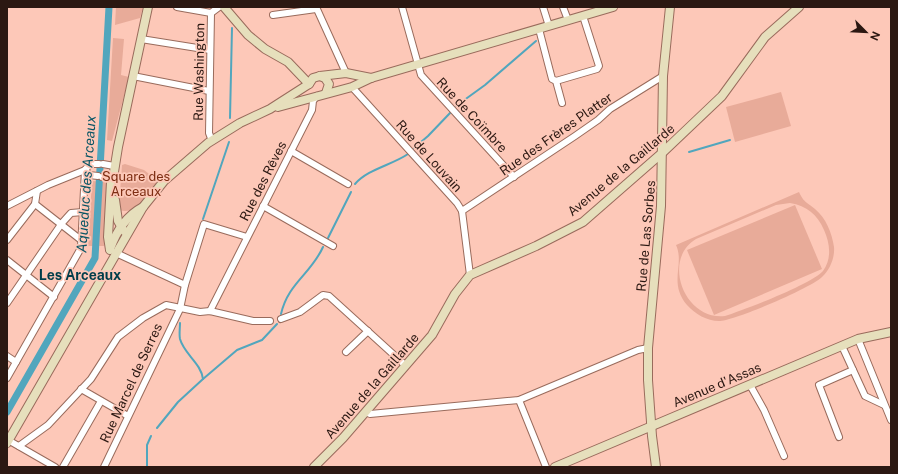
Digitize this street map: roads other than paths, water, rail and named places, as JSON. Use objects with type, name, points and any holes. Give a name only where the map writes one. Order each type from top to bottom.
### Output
[{"type":"street","points":[[148,7],[111,182],[108,238],[113,252],[185,286]]},
{"type":"street","points":[[178,7],[211,13]]},
{"type":"street","name":"Rue Washington","points":[[212,141],[209,133],[211,13],[219,7]]},
{"type":"street","points":[[224,7],[248,35],[265,49],[288,62],[305,82],[309,84],[310,91],[317,96]]},
{"type":"street","name":"Rue de Coïmbre","points":[[402,7],[420,73],[514,177]]},
{"type":"street","points":[[543,7],[549,26]]},
{"type":"street","points":[[563,7],[568,20]]},
{"type":"street","points":[[270,109],[352,87],[371,78],[613,7]]},
{"type":"street","name":"Rue de Las Sorbes","points":[[656,467],[648,380],[648,348],[661,206],[663,76],[670,7]]},
{"type":"street","name":"Avenue de la Gaillarde","points":[[314,467],[344,438],[432,335],[455,294],[470,275],[536,246],[583,222],[662,153],[722,96],[765,37],[799,7]]},
{"type":"street","points":[[273,15],[316,8],[346,73]]},
{"type":"street","points":[[556,81],[597,69],[599,66],[583,16]]},
{"type":"street","points":[[539,29],[552,78],[556,81],[562,103]]},
{"type":"street","points":[[141,39],[210,50]]},
{"type":"street","points":[[113,252],[126,236],[143,207],[164,181],[212,141],[240,123],[270,109],[309,84],[313,78],[346,73],[371,78]]},
{"type":"street","points":[[133,76],[209,91]]},
{"type":"street","points":[[320,76],[325,78],[329,84],[326,93]]},
{"type":"street","name":"Rue des Frères Platter","points":[[462,210],[598,120],[610,109],[663,76]]},
{"type":"street","name":"Rue de Louvain","points":[[352,87],[462,210],[470,275]]},
{"type":"street","name":"Rue des Rêves","points":[[180,309],[185,286],[204,224],[247,237],[312,110],[312,101],[317,96]]},
{"type":"street","points":[[291,151],[348,184]]},
{"type":"street","points":[[7,206],[85,170],[90,164],[114,166]]},
{"type":"street","points":[[85,170],[89,175],[113,178]]},
{"type":"street","points":[[7,378],[78,254],[81,240],[85,170]]},
{"type":"street","points":[[113,178],[115,182],[114,206],[118,221],[126,236]]},
{"type":"street","points":[[7,240],[35,204],[37,191]]},
{"type":"street","points":[[35,204],[62,223],[81,240]]},
{"type":"street","points":[[263,206],[333,246]]},
{"type":"street","points":[[55,467],[19,446],[8,442],[106,270],[122,226],[143,207]]},
{"type":"street","points":[[7,303],[62,223],[71,213],[83,212]]},
{"type":"street","points":[[210,311],[247,237]]},
{"type":"street","points":[[7,260],[54,297]]},
{"type":"street","points":[[281,319],[300,312],[323,295],[329,296],[405,365]]},
{"type":"street","points":[[19,446],[48,425],[91,379],[118,337],[143,318],[166,305],[200,312],[210,311],[246,320],[270,320]]},
{"type":"street","name":"Rue Marcel de Serres","points":[[104,467],[180,309]]},
{"type":"street","points":[[346,352],[368,331]]},
{"type":"street","name":"Avenue d'Assas","points":[[555,467],[858,339],[891,332]]},
{"type":"street","points":[[858,339],[891,420]]},
{"type":"street","points":[[842,346],[865,396],[884,405]]},
{"type":"street","points":[[366,412],[370,414],[519,400],[638,350],[648,348]]},
{"type":"street","points":[[7,356],[16,362]]},
{"type":"street","points":[[839,437],[819,385],[853,370]]},
{"type":"street","points":[[750,385],[764,410],[784,456]]},
{"type":"street","points":[[81,389],[128,416]]},
{"type":"street","points":[[519,400],[546,467]]},
{"type":"street","points":[[63,467],[101,401]]},
{"type":"waterway","name":"Aqueduc des Arceaux","points":[[7,412],[95,258],[109,7]]},
{"type":"waterway","points":[[230,118],[232,28]]},
{"type":"waterway","points":[[456,106],[485,85],[536,41]]},
{"type":"waterway","points":[[414,148],[451,112]]},
{"type":"waterway","points":[[689,152],[730,140]]},
{"type":"waterway","points":[[203,219],[229,142]]},
{"type":"waterway","points":[[355,184],[373,171],[408,154]]},
{"type":"waterway","points":[[328,238],[351,192]]},
{"type":"waterway","points":[[281,314],[284,303],[294,286],[318,256],[323,247]]},
{"type":"waterway","points":[[180,323],[180,339],[182,344],[196,363],[202,373],[203,379]]},
{"type":"waterway","points":[[157,428],[178,402],[203,379],[237,350],[262,340],[277,324]]},
{"type":"waterway","points":[[147,467],[147,445],[151,436]]},
{"type":"district","name":"Les Arceaux","points":[[80,275]]},
{"type":"park label","name":"Square des Arceaux","points":[[136,184]]}]
